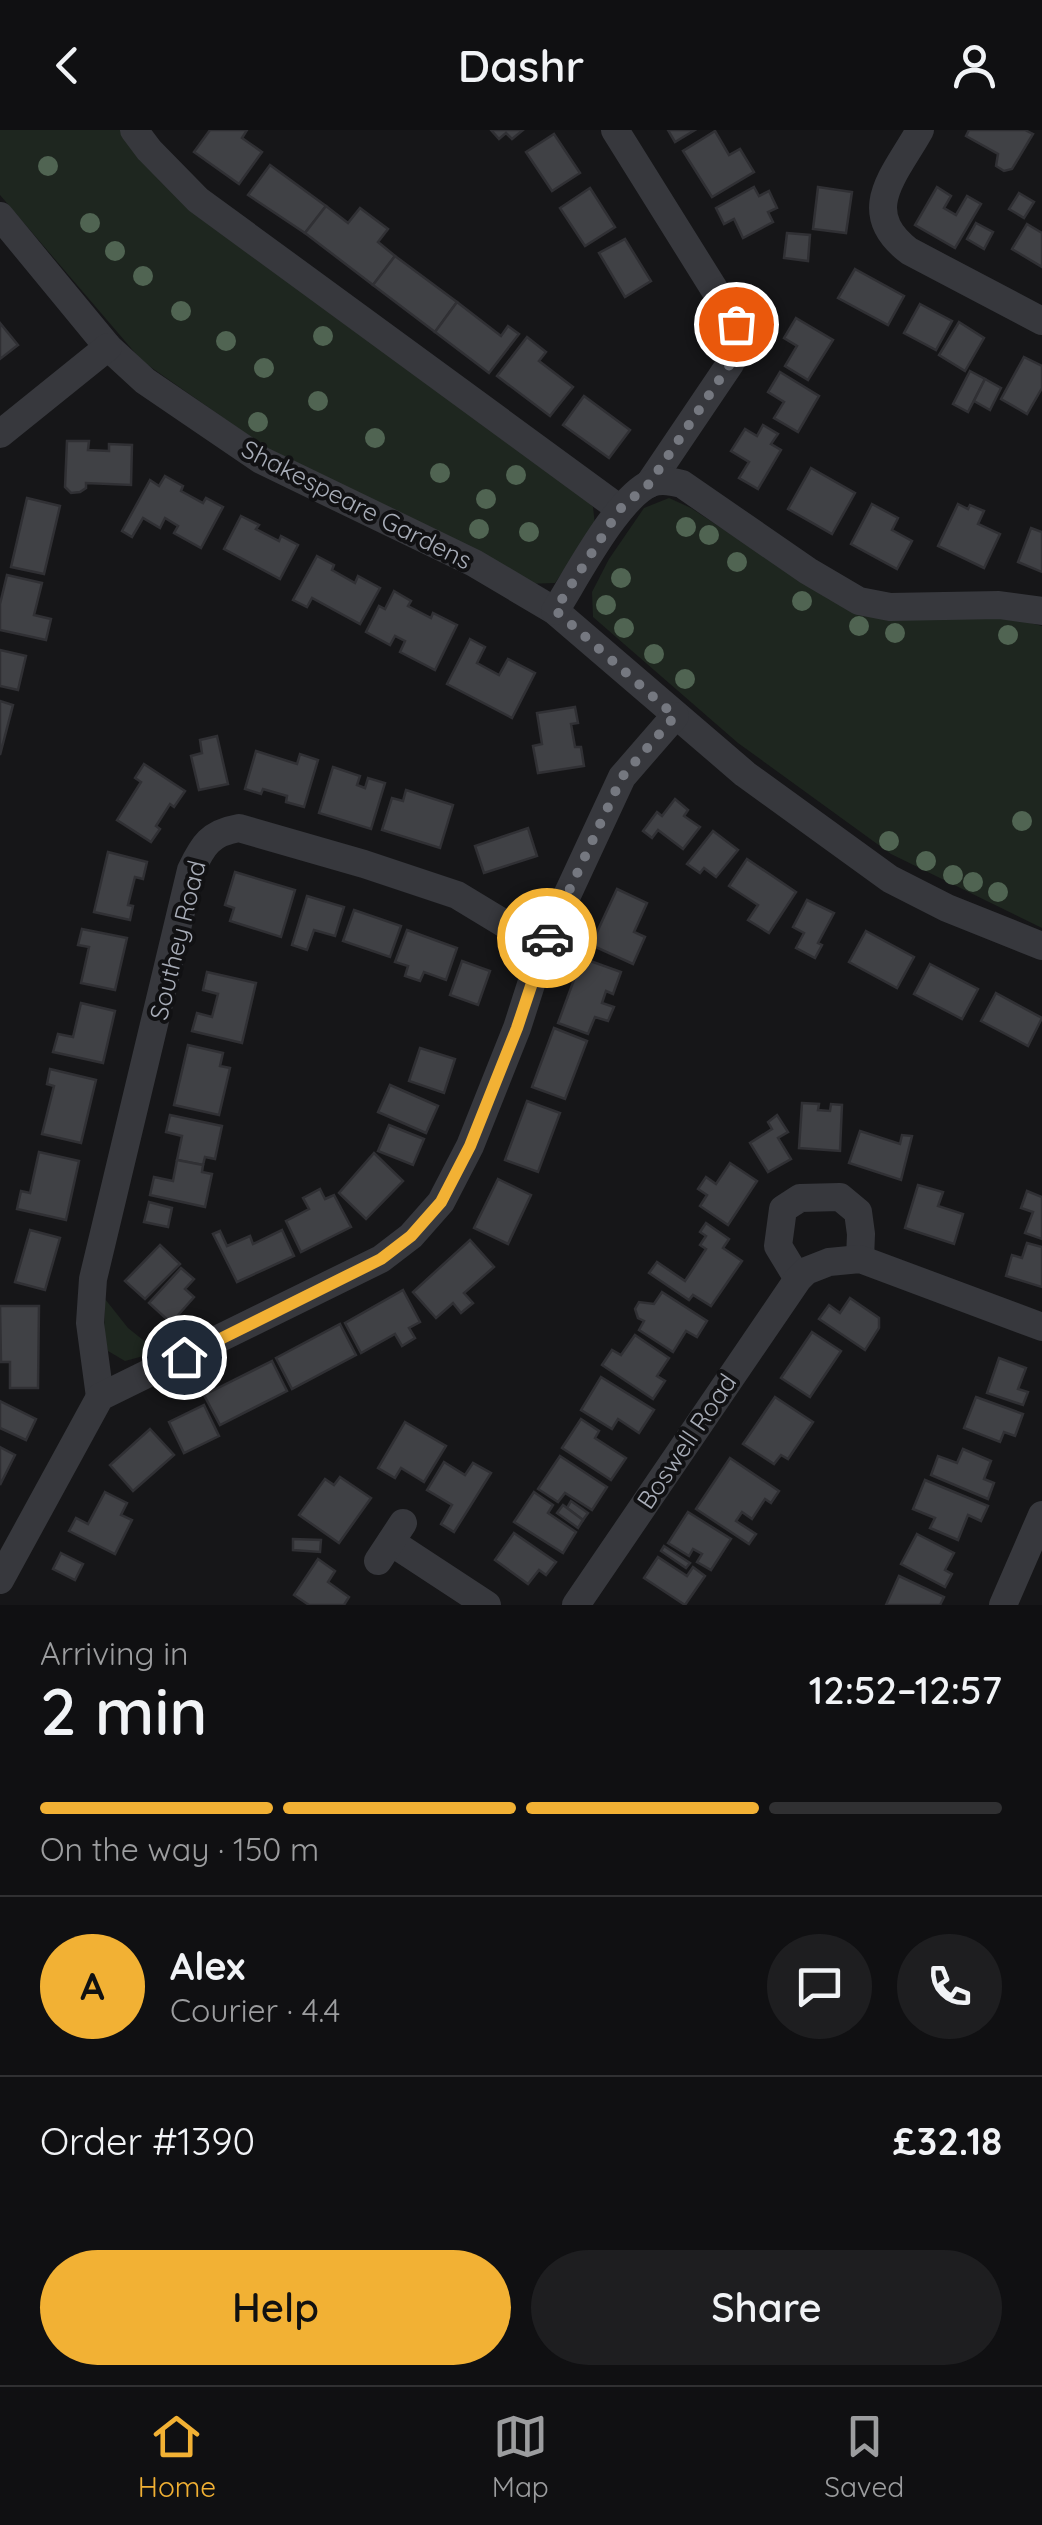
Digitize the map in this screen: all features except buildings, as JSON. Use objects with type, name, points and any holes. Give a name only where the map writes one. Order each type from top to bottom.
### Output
[{"type":"street","points":[[134,130],[198,200],[620,509]]},
{"type":"street","points":[[555,610],[620,509],[649,484],[730,364],[739,342],[736,324],[616,130]]},
{"type":"street","points":[[920,130],[884,196],[881,214],[892,238],[909,251],[1042,322]]},
{"type":"street","name":"Shakespeare Gardens","points":[[0,216],[108,348],[145,381],[261,460],[474,563],[555,610],[745,774],[890,878],[947,908],[1042,946]]},
{"type":"street","points":[[0,434],[108,348]]},
{"type":"street","points":[[649,484],[666,480],[682,484],[808,571],[859,601],[890,608],[999,605],[1042,612]]},
{"type":"street","points":[[0,1580],[100,1398],[381,1259],[411,1236],[441,1202],[470,1146],[517,1028],[543,947],[622,777],[675,716]]},
{"type":"street","name":"Southey Road","points":[[100,1398],[90,1323],[93,1278],[191,870],[203,843],[220,831],[239,828],[364,864],[456,895],[543,947]]},
{"type":"street","points":[[860,1259],[858,1212],[840,1197],[800,1198],[783,1210],[778,1246],[798,1278],[829,1262],[860,1259],[1042,1327]]},
{"type":"street","name":"Boswell Road","points":[[576,1605],[798,1278]]},
{"type":"street","points":[[1003,1605],[1042,1515]]},
{"type":"street","points":[[391,1542],[487,1605]]},
{"type":"shaded area","points":[[0,130],[121,130],[161,182],[208,220],[575,489],[593,507],[595,525],[555,583],[525,584],[262,445],[142,361],[0,195]]},
{"type":"shaded area","points":[[669,498],[691,508],[830,600],[1011,618],[1042,626],[1042,928],[891,854],[738,743],[593,617],[592,592],[609,559],[644,508]]},
{"type":"shaded area","points":[[105,1299],[128,1328],[158,1352],[125,1361],[108,1351],[104,1336]]},
{"type":"way so far","points":[[547,938],[622,777],[675,716],[555,610],[620,509],[649,484],[730,364],[739,342],[736,324]]},
{"type":"route","points":[[184,1357],[381,1259],[411,1236],[441,1202],[470,1146],[517,1028],[547,938]]}]
